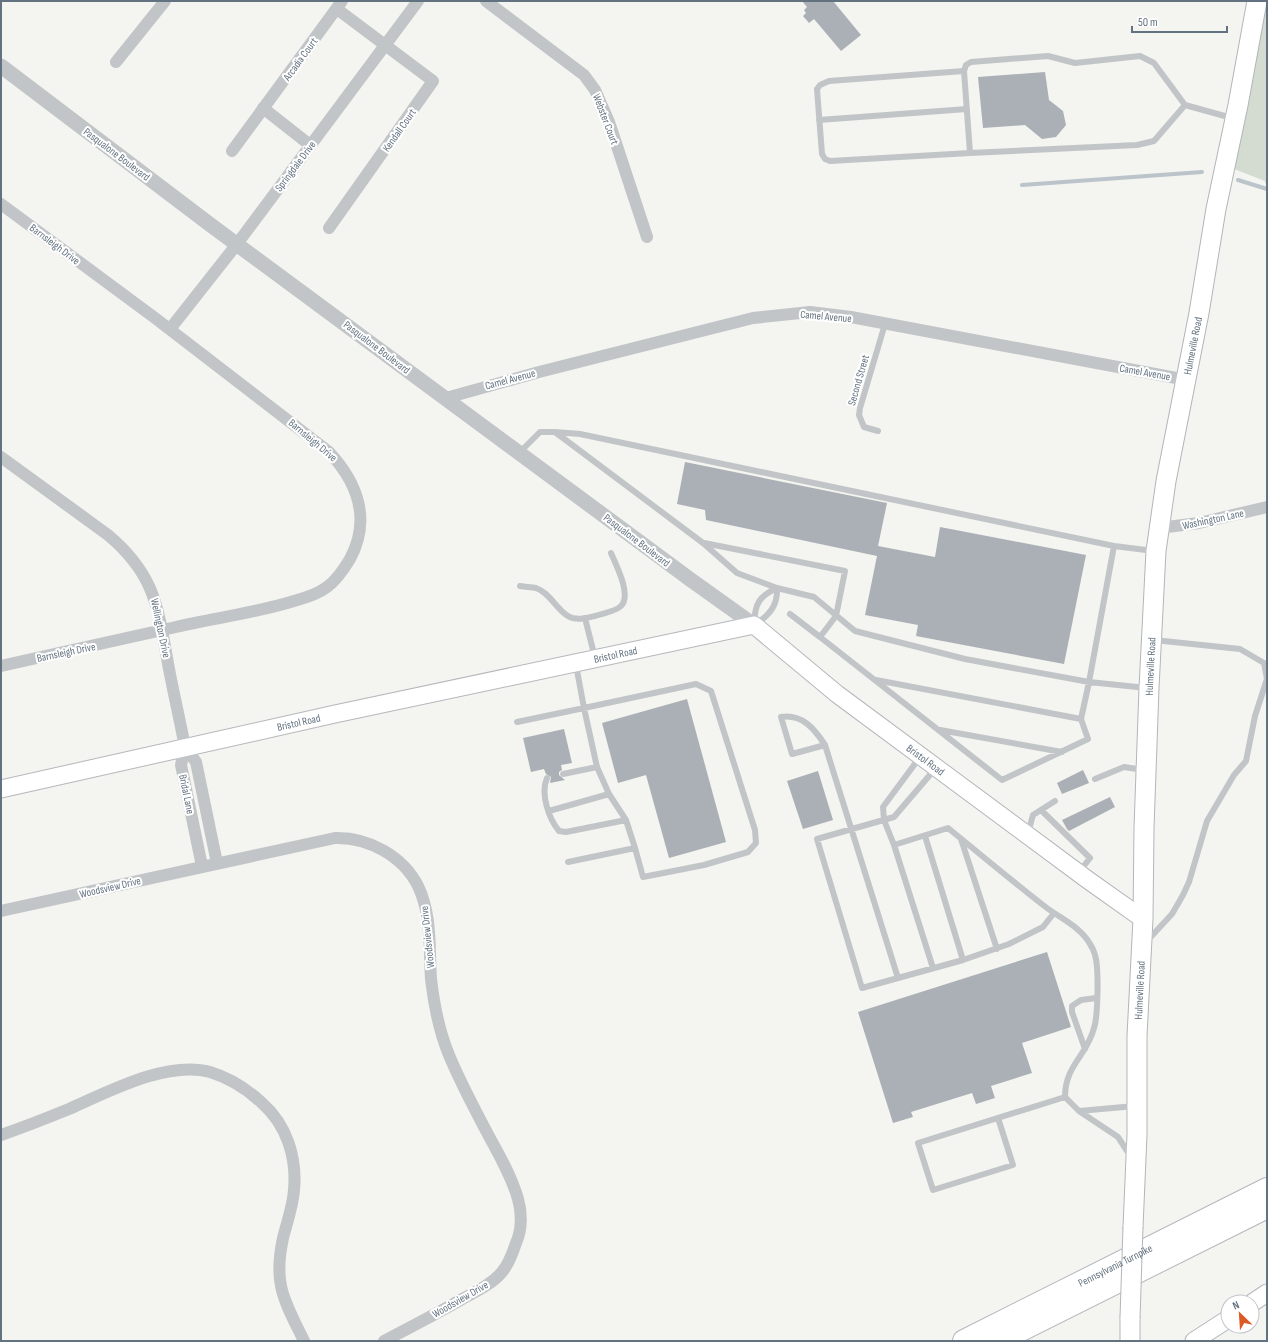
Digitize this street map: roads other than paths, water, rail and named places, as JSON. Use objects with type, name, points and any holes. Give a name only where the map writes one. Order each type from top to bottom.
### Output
[{"type":"highway","name":"Pennsylvania Turnpike","points":[[964,1341],[1267,1189]]},
{"type":"highway","name":"Pennsylvania Turnpike","points":[[999,1341],[1267,1207]]},
{"type":"main road","name":"Hulmeville Road","points":[[1130,1341],[1136,1166],[1137,1036],[1143,919],[1149,688],[1156,551],[1166,481],[1187,380],[1216,209],[1257,1]]},
{"type":"main road","name":"Bristol Road","points":[[1,789],[186,747],[754,625],[837,694],[1143,919]]},
{"type":"main road","points":[[1194,1341],[1220,1324]]},
{"type":"street","points":[[116,62],[165,1]]},
{"type":"street","name":"Springdale Drive","points":[[170,329],[237,244],[418,1]]},
{"type":"street","name":"Webster Court","points":[[486,1],[584,75],[590,83],[601,102],[609,122],[647,237]]},
{"type":"street","name":"Arcadia Court","points":[[232,151],[339,5],[385,45]]},
{"type":"street","name":"Kendall Court","points":[[330,228],[433,81],[385,45]]},
{"type":"street","name":"Pasqualone Boulevard","points":[[1,66],[237,244],[754,625]]},
{"type":"street","points":[[263,108],[310,145]]},
{"type":"street","name":"Barnsleigh Drive","points":[[1,204],[170,329],[329,452],[342,465],[354,488],[360,507],[361,528],[353,553],[344,570],[328,587],[312,596],[276,606],[1,666]]},
{"type":"street","name":"Camel Avenue","points":[[446,398],[539,372],[753,318],[810,312],[846,316],[1187,380]]},
{"type":"street","name":"Wellington Drive","points":[[1,457],[122,546],[143,573],[154,595],[163,630],[186,747]]},
{"type":"street","name":"Washington Lane","points":[[1159,528],[1198,523],[1267,507]]},
{"type":"street","name":"Bridal Lane","points":[[186,747],[196,762],[217,863]]},
{"type":"street","name":"Bridal Lane","points":[[186,747],[181,765],[202,866]]},
{"type":"street","name":"Woodsview Drive","points":[[1,912],[323,839],[346,838],[370,843],[397,860],[418,885],[425,903],[428,917],[432,981],[438,1021],[452,1061],[516,1191],[521,1217],[520,1230],[516,1243],[502,1272],[493,1281],[384,1341]]},
{"type":"street","points":[[1,1135],[146,1077],[180,1071],[210,1072],[238,1084],[268,1108],[287,1138],[293,1155],[294,1191],[278,1269],[282,1291],[304,1341]]},
{"type":"lane","points":[[970,153],[964,71],[966,65],[971,62],[1048,56],[1075,63],[1140,56],[1154,63],[1185,105],[1234,119]]},
{"type":"lane","points":[[964,71],[828,81],[820,84],[817,89],[819,120],[822,154],[825,159],[830,161],[1137,145],[1154,141],[1185,105]]},
{"type":"lane","points":[[819,120],[967,109]]},
{"type":"lane","name":"Second Street","points":[[878,431],[864,426],[859,415],[885,324]]},
{"type":"lane","points":[[519,453],[532,438],[540,432],[580,434],[1114,546],[1156,551]]},
{"type":"lane","points":[[555,432],[703,543],[737,573],[777,588],[814,598],[855,631],[965,659],[1089,682],[1149,688]]},
{"type":"lane","points":[[703,543],[845,571],[836,616],[820,637]]},
{"type":"lane","points":[[790,614],[939,729],[1002,780],[1088,739],[1081,719],[1114,546]]},
{"type":"lane","points":[[520,586],[537,589],[546,594],[556,606],[569,617],[585,618],[610,611],[623,604],[625,599],[623,585],[611,553]]},
{"type":"lane","points":[[754,625],[754,608],[766,593],[777,588]]},
{"type":"lane","points":[[754,625],[766,617],[778,600],[777,588]]},
{"type":"lane","points":[[585,618],[595,659]]},
{"type":"lane","points":[[1142,947],[1172,914],[1183,895],[1189,882],[1207,821],[1234,775],[1246,762],[1255,716],[1267,679],[1264,663],[1240,649],[1151,639]]},
{"type":"lane","points":[[517,722],[584,708],[696,684],[711,691],[755,830],[756,843],[748,852],[704,865],[643,877],[626,820],[609,794],[597,767],[584,708],[575,663]]},
{"type":"lane","points":[[874,680],[1081,719]]},
{"type":"lane","points":[[825,745],[792,754],[780,717],[787,716],[801,719],[814,728],[825,745],[898,978]]},
{"type":"lane","points":[[939,729],[1062,752]]},
{"type":"lane","points":[[921,756],[883,807],[884,820],[894,846],[933,968]]},
{"type":"lane","points":[[563,774],[597,767]]},
{"type":"lane","points":[[937,767],[894,817],[817,838],[862,988],[964,960],[997,949],[1043,927],[1054,913]]},
{"type":"lane","points":[[1095,779],[1124,767],[1146,770]]},
{"type":"lane","points":[[547,778],[544,784],[544,795],[553,824],[559,831],[566,832],[626,820]]},
{"type":"lane","points":[[549,811],[609,794]]},
{"type":"lane","points":[[1028,835],[1033,815],[1054,801]]},
{"type":"lane","points":[[1041,810],[1090,858],[1079,873]]},
{"type":"lane","points":[[894,846],[948,828],[1054,913],[1081,932],[1089,942],[1095,955],[1096,998],[1094,1028],[1085,1049],[1072,1068],[1065,1083],[1065,1097],[1079,1111],[1118,1137],[1136,1166]]},
{"type":"lane","points":[[925,836],[964,960]]},
{"type":"lane","points":[[961,839],[997,949]]},
{"type":"lane","points":[[568,862],[635,848]]},
{"type":"lane","points":[[1085,1049],[1072,1012],[1072,1006],[1081,1000],[1096,998]]},
{"type":"lane","points":[[998,1118],[1013,1165],[933,1190],[918,1144],[998,1118],[1065,1097]]},
{"type":"lane","points":[[1079,1111],[1137,1106]]},
{"type":"waterway","points":[[1022,185],[1202,172]]},
{"type":"waterway","points":[[1238,180],[1267,189]]}]
